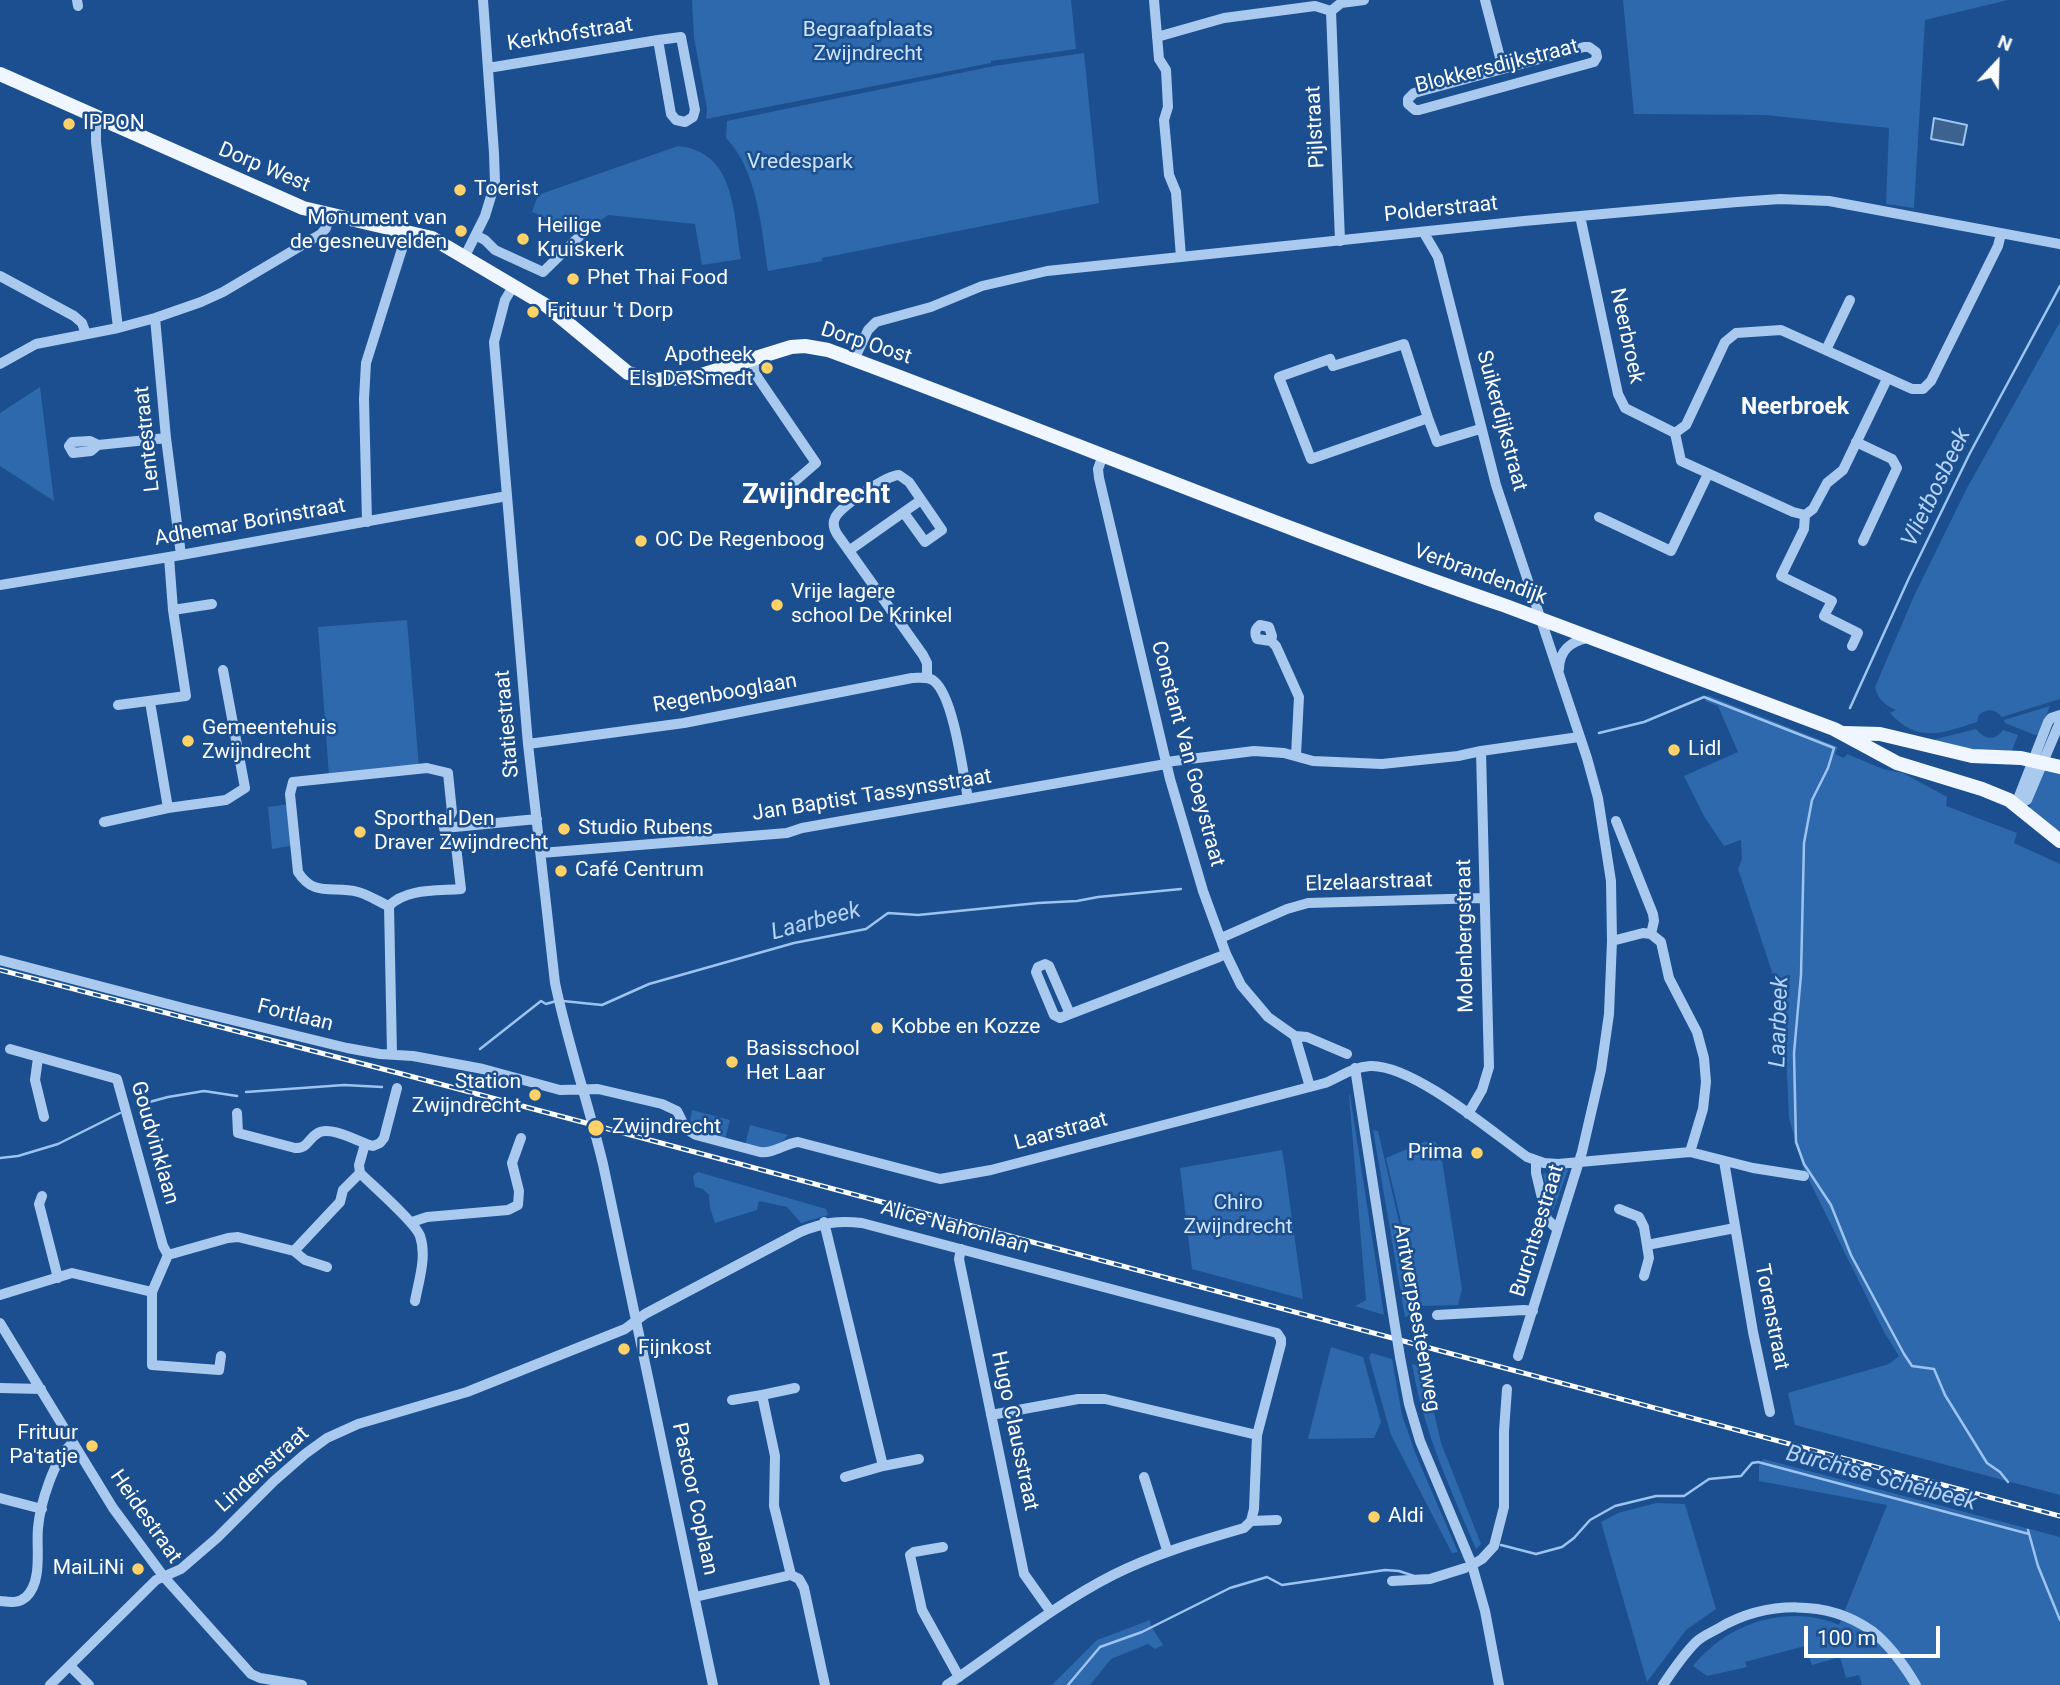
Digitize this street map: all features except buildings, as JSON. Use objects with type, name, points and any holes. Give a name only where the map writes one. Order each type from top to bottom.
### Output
[{"type":"main road","name":"Dorp West","points":[[0,74],[290,203],[329,216],[432,238],[514,285]]},
{"type":"main road","name":"Dorp Oost","points":[[514,285],[547,306],[619,367],[646,379],[695,377],[784,349],[805,346],[828,350],[1102,455]]},
{"type":"main road","name":"Verbrandendijk","points":[[1102,455],[1441,585],[1844,733],[1897,763],[1982,789],[2016,804],[2060,841]]},
{"type":"main road","name":"Verbrandendijk","points":[[1844,733],[1880,734],[1972,756],[2045,761]]},
{"type":"street","points":[[465,256],[477,236],[495,183],[483,0]]},
{"type":"street","points":[[1154,0],[1159,59],[1166,70],[1168,107],[1164,120],[1169,175],[1176,192],[1181,257]]},
{"type":"street","points":[[1157,37],[1224,18],[1315,6],[1331,11],[1341,3],[1364,0]]},
{"type":"street","name":"Blokkersdijkstraat","points":[[1485,0],[1503,69]]},
{"type":"street","name":"Pijlstraat","points":[[1331,11],[1340,241]]},
{"type":"street","name":"Kerkhofstraat","points":[[488,68],[658,40],[681,37],[695,110],[693,117],[685,122],[676,120],[671,114],[658,40]]},
{"type":"street","name":"Blokkersdijkstraat","points":[[1584,47],[1593,49],[1597,57],[1590,63],[1419,110],[1408,104],[1414,93],[1503,69],[1584,47]]},
{"type":"street","points":[[100,119],[96,129],[96,142],[118,328]]},
{"type":"street","name":"Polderstraat","points":[[854,360],[867,330],[876,322],[931,307],[982,286],[1059,270],[1580,216],[1804,199],[1829,201],[2060,244]]},
{"type":"street","points":[[0,364],[36,344],[155,318],[223,292],[321,234],[326,228],[329,216]]},
{"type":"street","name":"Neerbroek","points":[[1580,216],[1620,401],[1625,408],[1675,433]]},
{"type":"street","points":[[477,236],[495,250],[543,272],[589,227]]},
{"type":"street","points":[[367,522],[364,399],[366,363],[407,233]]},
{"type":"street","name":"Suikerdijkstraat","points":[[1424,233],[1438,257],[1469,373],[1480,429],[1541,620]]},
{"type":"street","points":[[1805,516],[1681,461],[1675,433],[1686,425],[1725,342],[1731,334],[1781,330],[1887,379],[1912,389],[1923,389],[1931,381],[2001,234]]},
{"type":"street","points":[[0,275],[74,316],[82,323],[86,334]]},
{"type":"street","name":"Statiestraat","points":[[514,285],[505,300],[494,342],[528,744],[558,1000],[604,1164],[637,1321]]},
{"type":"street","points":[[1826,350],[1850,300]]},
{"type":"street","name":"Lentestraat","points":[[150,702],[186,696],[173,610],[175,556],[155,318]]},
{"type":"street","points":[[1428,418],[1311,459],[1279,377],[1330,359],[1333,366],[1404,344],[1437,442],[1480,429]]},
{"type":"street","points":[[752,360],[758,378],[816,463],[786,489]]},
{"type":"street","points":[[1852,646],[1858,633],[1824,616],[1832,601],[1782,576],[1804,529],[1805,516],[1813,509],[1827,483],[1843,470],[1887,379]]},
{"type":"street","points":[[98,445],[166,438]]},
{"type":"street","points":[[1856,442],[1892,459],[1897,468],[1863,541]]},
{"type":"street","name":"Constant Van Goeystraat","points":[[1102,455],[1098,469],[1099,478],[1166,763],[1203,891],[1226,954],[1250,998],[1268,1017],[1295,1036],[1307,1037],[1347,1054]]},
{"type":"street","points":[[1599,517],[1671,551],[1708,474]]},
{"type":"street","points":[[905,513],[925,542],[942,530],[905,478],[899,475],[887,478],[841,510],[834,519],[835,530],[927,663],[927,678],[936,682],[951,713],[968,799]]},
{"type":"street","name":"Adhemar Borinstraat","points":[[0,585],[507,496]]},
{"type":"street","points":[[850,550],[921,500]]},
{"type":"street","points":[[173,610],[212,604]]},
{"type":"street","points":[[1541,620],[1598,799],[1611,881],[1609,1014],[1591,1116],[1579,1162]]},
{"type":"street","points":[[1559,676],[1558,664],[1564,651],[1571,643],[1588,638]]},
{"type":"street","points":[[1271,641],[1299,697],[1296,755]]},
{"type":"street","points":[[104,822],[168,808],[226,800],[245,788],[223,670]]},
{"type":"street","name":"Regenbooglaan","points":[[528,744],[684,723],[927,678]]},
{"type":"street","points":[[118,705],[150,702],[168,808]]},
{"type":"street","points":[[2045,761],[2048,722],[2060,715]]},
{"type":"street","points":[[2016,804],[2045,761],[2060,722]]},
{"type":"street","name":"Jan Baptist Tassynsstraat","points":[[541,853],[788,833],[802,828],[1166,763],[1254,751],[1296,755],[1313,761],[1382,764],[1458,756],[1579,737]]},
{"type":"street","name":"Molenbergstraat","points":[[1468,1114],[1486,1081],[1489,1068],[1481,751]]},
{"type":"street","points":[[389,906],[358,892],[343,889],[323,890],[305,883],[298,872],[290,794],[292,782],[427,768],[447,773],[452,812],[444,828],[447,838],[456,846],[461,889],[416,892],[395,899],[389,906],[392,1054]]},
{"type":"street","points":[[444,828],[537,819]]},
{"type":"street","points":[[1616,821],[1653,914],[1651,934]]},
{"type":"street","name":"Elzelaarstraat","points":[[1220,938],[1287,909],[1308,903],[1484,898]]},
{"type":"street","points":[[1612,941],[1643,933],[1651,934],[1661,942],[1669,978],[1702,1044],[1706,1082],[1699,1128],[1690,1152]]},
{"type":"street","points":[[1070,1014],[1049,966],[1045,964],[1038,968],[1036,972],[1054,1015],[1060,1018],[1226,954]]},
{"type":"street","name":"Fortlaan","points":[[0,960],[369,1053],[392,1054],[483,1069],[560,1090],[583,1089]]},
{"type":"street","points":[[1295,1036],[1310,1087]]},
{"type":"street","name":"Goudvinklaan","points":[[10,1049],[114,1077],[119,1082],[163,1246],[168,1255]]},
{"type":"street","points":[[38,1058],[35,1080],[44,1117]]},
{"type":"street","name":"Laarstraat","points":[[583,1089],[598,1089],[662,1104],[677,1111],[686,1129],[696,1135],[760,1152],[768,1153],[786,1144],[798,1142],[940,1179],[991,1170],[1310,1087],[1336,1079],[1355,1068],[1372,1066],[1390,1068],[1417,1080],[1527,1157],[1558,1164],[1579,1162]]},
{"type":"street","name":"Antwerpsesteenweg","points":[[1355,1068],[1409,1404],[1420,1441],[1485,1611],[1499,1685]]},
{"type":"street","points":[[237,1113],[238,1133],[295,1148],[309,1144],[318,1132],[325,1130],[359,1139],[373,1146],[384,1138],[397,1088]]},
{"type":"street","points":[[412,1222],[427,1217],[509,1210],[518,1205],[519,1191],[512,1163],[521,1138]]},
{"type":"street","points":[[365,1144],[359,1165],[360,1172],[412,1222],[421,1239],[422,1263],[415,1301]]},
{"type":"street","name":"Burchtsestraat","points":[[1518,1356],[1556,1228],[1579,1162],[1690,1152],[1804,1175]]},
{"type":"street","points":[[1536,1161],[1547,1219],[1556,1228]]},
{"type":"street","name":"Torenstraat","points":[[1724,1161],[1753,1332],[1770,1412]]},
{"type":"street","points":[[294,1251],[340,1202],[343,1190],[360,1172]]},
{"type":"street","points":[[42,1196],[38,1204],[58,1278]]},
{"type":"street","points":[[1619,1209],[1639,1217],[1644,1227],[1648,1258],[1644,1276]]},
{"type":"street","name":"Alice Nahonlaan","points":[[637,1321],[800,1232],[824,1223],[843,1220],[862,1223],[1261,1328],[1279,1336],[1281,1344],[1257,1435]]},
{"type":"street","points":[[824,1223],[883,1466]]},
{"type":"street","points":[[1647,1245],[1735,1228]]},
{"type":"street","points":[[221,1356],[219,1370],[152,1365],[152,1292],[168,1255],[238,1237],[294,1251],[305,1260],[327,1267]]},
{"type":"street","name":"Hugo Clausstraat","points":[[961,1250],[959,1259],[1024,1574],[1051,1612]]},
{"type":"street","points":[[0,1295],[72,1273],[152,1292]]},
{"type":"street","points":[[1437,1315],[1533,1311]]},
{"type":"street","name":"Lindenstraat","points":[[50,1685],[156,1580],[181,1569],[274,1481],[327,1438],[359,1424],[467,1392],[519,1373],[625,1329],[637,1321]]},
{"type":"street","name":"Pastoor Coplaan","points":[[637,1321],[713,1685]]},
{"type":"street","name":"Heidestraat","points":[[0,1322],[113,1508],[164,1577],[251,1674],[298,1685]]},
{"type":"street","points":[[0,1388],[41,1389]]},
{"type":"street","points":[[732,1400],[795,1388]]},
{"type":"street","points":[[1392,1581],[1430,1579],[1469,1567],[1482,1559],[1494,1546],[1504,1507],[1507,1389]]},
{"type":"street","points":[[762,1395],[775,1456],[774,1506],[791,1575]]},
{"type":"street","points":[[947,1685],[1051,1612],[1111,1576],[1167,1550],[1244,1528],[1251,1521],[1254,1509],[1257,1435],[1105,1399],[1079,1399],[992,1415]]},
{"type":"street","points":[[0,1601],[18,1601],[25,1598],[31,1590],[36,1575],[41,1509],[57,1465],[65,1449],[73,1443]]},
{"type":"street","points":[[845,1477],[919,1459]]},
{"type":"street","points":[[1144,1478],[1167,1550]]},
{"type":"street","points":[[0,1498],[41,1509]]},
{"type":"street","points":[[1251,1521],[1277,1520]]},
{"type":"street","points":[[943,1547],[909,1555],[922,1610],[959,1677]]},
{"type":"street","points":[[695,1597],[791,1575],[799,1579],[804,1588],[825,1685]]},
{"type":"street","points":[[1664,1685],[1674,1668],[1698,1640],[1729,1622],[1764,1609],[1801,1606],[1838,1614],[1871,1631],[1898,1656],[1916,1685]]},
{"type":"street","points":[[70,1665],[89,1685]]},
{"type":"green space","name":"Begraafplaats Zwijndrecht","points":[[692,0],[1071,0],[1076,49],[991,61],[706,119],[707,109],[694,37]]},
{"type":"green space","points":[[1623,0],[2008,0],[1925,20],[1914,208],[1886,204],[1889,128],[1765,115],[1634,114]]},
{"type":"green space","points":[[1084,53],[1099,203],[768,271],[752,183],[737,151],[726,138],[727,121],[994,66]]},
{"type":"green space","name":"Vredespark","points":[[678,146],[697,151],[711,160],[721,172],[733,205],[741,259],[702,265],[695,224],[608,215],[577,231],[532,212],[538,195]]},
{"type":"green space","points":[[2060,322],[2060,699],[2002,717],[1997,712],[1988,710],[1979,715],[1977,722],[1953,730],[1931,733],[1910,729],[1890,713],[1896,710],[1882,702],[1875,687],[1914,596],[1967,488]]},
{"type":"green space","points":[[40,387],[54,501],[0,466],[0,413]]},
{"type":"green space","points":[[407,620],[419,768],[329,775],[318,627]]},
{"type":"green space","points":[[1707,695],[1838,747],[1835,754],[1844,758],[1847,754],[1883,769],[1903,773],[1947,797],[1946,806],[2017,833],[2014,843],[2060,864],[2060,1495],[1795,1425],[1788,1393],[1889,1364],[1899,1356],[1884,1332],[1804,1170],[1789,1118],[1784,1008],[1738,869],[1742,859],[1741,840],[1724,846],[1705,818],[1684,776],[1738,752],[1718,706],[1705,701]]},
{"type":"green space","points":[[2050,706],[2039,734],[2035,735],[2005,723],[2004,720]]},
{"type":"green space","points":[[1976,729],[1990,738],[2003,730],[2018,735],[2011,753],[1983,753],[1932,740]]},
{"type":"green space","points":[[2044,769],[2060,769],[2060,837],[2029,809]]},
{"type":"green space","points":[[290,804],[294,845],[272,849],[268,807]]},
{"type":"green space","points":[[1349,1095],[1384,1315],[1355,1306],[1366,1300]]},
{"type":"green space","points":[[692,1110],[730,1120],[725,1139],[707,1135],[689,1125]]},
{"type":"green space","points":[[750,1125],[788,1135],[773,1146],[745,1146]]},
{"type":"green space","points":[[1373,1130],[1378,1131],[1420,1312],[1405,1317]]},
{"type":"green space","points":[[1434,1141],[1440,1147],[1462,1289],[1458,1305],[1421,1306],[1386,1158],[1424,1142]]},
{"type":"green space","name":"Chiro Zwijndrecht","points":[[1282,1150],[1303,1299],[1192,1269],[1180,1168]]},
{"type":"green space","points":[[1568,1170],[1553,1211],[1543,1174]]},
{"type":"green space","points":[[698,1172],[826,1209],[828,1215],[801,1223],[787,1207],[759,1201],[757,1210],[715,1223],[709,1195],[703,1189],[695,1187],[693,1176]]},
{"type":"green space","points":[[1331,1347],[1363,1357],[1381,1422],[1374,1438],[1308,1439]]},
{"type":"green space","points":[[1371,1353],[1392,1359],[1402,1415],[1416,1455],[1458,1552],[1452,1553],[1391,1435],[1369,1357]]},
{"type":"green space","points":[[1412,1364],[1424,1368],[1441,1443],[1481,1544],[1476,1549],[1430,1435]]},
{"type":"green space","points":[[1763,1459],[2060,1537],[2060,1685],[1862,1685],[1859,1675],[1846,1678],[1840,1657],[1812,1665],[1805,1646],[1745,1662],[1747,1667],[1707,1676],[1693,1666],[1723,1638],[1760,1621],[1799,1616],[1839,1625],[1887,1505],[1759,1481],[1759,1466]]},
{"type":"green space","points":[[1656,1503],[1685,1504],[1716,1609],[1686,1630],[1647,1682],[1601,1522],[1618,1513]]},
{"type":"green space","points":[[1150,1620],[1163,1645],[1155,1649],[1148,1644],[1111,1659],[1090,1685],[1052,1685],[1097,1640]]},
{"type":"shaded area","points":[[1934,118],[1967,125],[1963,145],[1931,139]]},
{"type":"waterway","name":"Vlietbosbeek","points":[[1850,708],[1970,453],[2060,286]]},
{"type":"waterway","name":"Laarbeek","points":[[1599,733],[1644,722],[1704,697],[1834,748],[1828,768],[1812,800],[1804,843],[1801,975],[1794,1053],[1796,1142],[1804,1164],[1831,1205],[1851,1255],[1904,1354],[1912,1366],[1934,1369],[1945,1395],[1987,1463],[2008,1482]]},
{"type":"waterway","name":"Laarbeek","points":[[563,1001],[602,1005],[649,984],[794,943],[866,929],[888,913],[918,915],[1181,889]]},
{"type":"waterway","name":"Laarbeek","points":[[480,1049],[541,1001],[546,1004],[556,1001]]},
{"type":"waterway","name":"Laarbeek","points":[[246,1092],[344,1085],[382,1087]]},
{"type":"waterway","name":"Laarbeek","points":[[142,1104],[204,1091],[237,1096]]},
{"type":"waterway","name":"Laarbeek","points":[[0,1158],[18,1156],[58,1144],[120,1113]]},
{"type":"waterway","name":"Burchtse Scheibeek","points":[[1501,1545],[1536,1554],[1562,1547],[1590,1520],[1615,1506],[1656,1496],[1684,1496],[1709,1479],[1741,1476],[1752,1463],[1758,1462],[2029,1534]]},
{"type":"waterway","name":"Laarbeek","points":[[2028,1530],[2038,1566],[2060,1620]]},
{"type":"waterway","name":"Burchtse Scheibeek","points":[[1068,1685],[1100,1647],[1142,1632],[1230,1588],[1267,1577],[1282,1585],[1385,1570],[1414,1576]]},
{"type":"railway","points":[[0,970],[406,1075],[2060,1516]]},
{"type":"place","name":"IPPON","points":[[69,124]]},
{"type":"place","name":"Toerist","points":[[460,190]]},
{"type":"place","name":"Monument van de gesneuvelden","points":[[461,231]]},
{"type":"place","name":"Heilige Kruiskerk","points":[[523,239]]},
{"type":"place","name":"Phet Thai Food","points":[[573,279]]},
{"type":"place","name":"Frituur 't Dorp","points":[[533,312]]},
{"type":"place","name":"Apotheek Els De Smedt","points":[[767,368]]},
{"type":"place","name":"OC De Regenboog","points":[[641,541]]},
{"type":"place","name":"Vrije lagere school De Krinkel","points":[[777,605]]},
{"type":"place","name":"Gemeentehuis Zwijndrecht","points":[[188,741]]},
{"type":"place","name":"Lidl","points":[[1674,750]]},
{"type":"place","name":"Studio Rubens","points":[[564,829]]},
{"type":"place","name":"Sporthal Den Draver Zwijndrecht","points":[[360,832]]},
{"type":"place","name":"Café Centrum","points":[[561,871]]},
{"type":"place","name":"Kobbe en Kozze","points":[[877,1028]]},
{"type":"place","name":"Basisschool Het Laar","points":[[732,1062]]},
{"type":"place","name":"Station Zwijndrecht","points":[[535,1095]]},
{"type":"place","name":"Zwijndrecht","points":[[596,1128]]},
{"type":"place","name":"Prima","points":[[1477,1153]]},
{"type":"place","name":"Fijnkost","points":[[624,1349]]},
{"type":"place","name":"Frituur Pa'tatje","points":[[92,1446]]},
{"type":"place","name":"Aldi","points":[[1374,1517]]},
{"type":"place","name":"MaiLiNi","points":[[138,1569]]},
{"type":"district","name":"Neerbroek","points":[[1795,408]]},
{"type":"district","name":"Zwijndrecht","points":[[816,496]]}]
